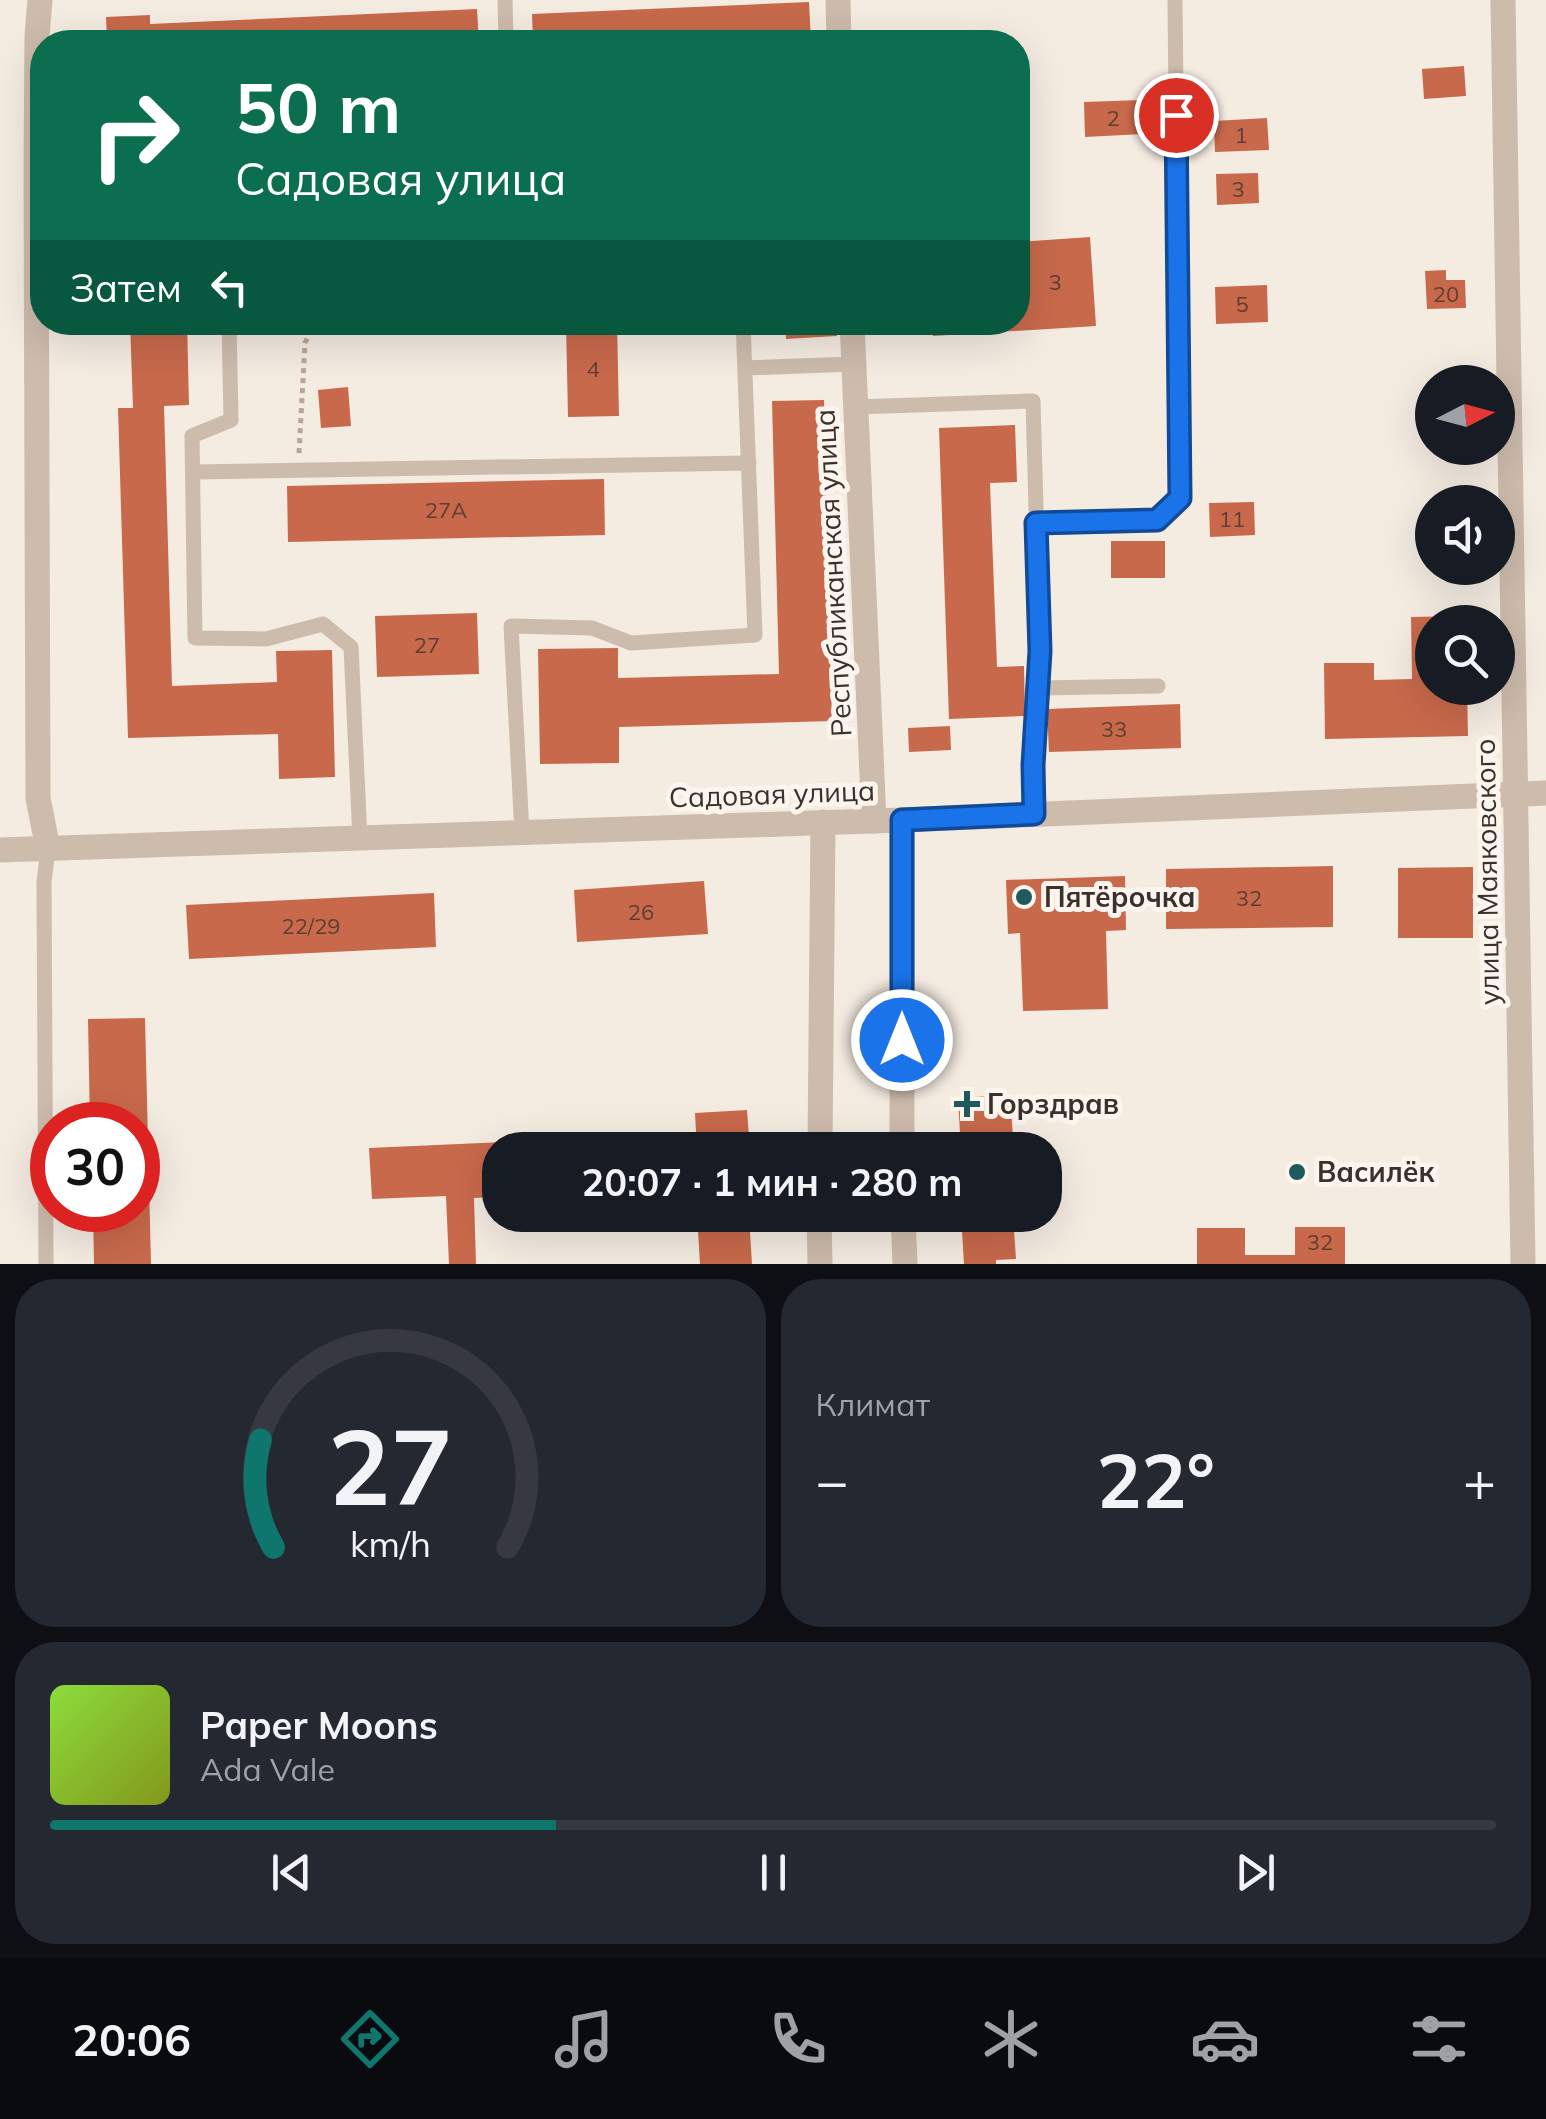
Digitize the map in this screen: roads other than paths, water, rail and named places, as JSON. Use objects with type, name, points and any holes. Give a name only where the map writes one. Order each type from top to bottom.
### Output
[{"type":"street","points":[[38,30],[40,0]]},
{"type":"street","points":[[838,0],[839,30]]},
{"type":"street","name":"улица Маяковского","points":[[1503,0],[1523,1264]]},
{"type":"street","points":[[39,335],[38,798],[48,849]]},
{"type":"street","name":"Республиканская улица","points":[[853,335],[874,820]]},
{"type":"street","name":"Садовая улица","points":[[0,850],[902,820],[1546,793]]},
{"type":"street","points":[[902,820],[902,1132]]},
{"type":"street","points":[[820,1132],[822,822]]},
{"type":"street","points":[[820,1232],[820,1264]]},
{"type":"street","points":[[904,1232],[905,1264]]},
{"type":"lane","points":[[505,0],[506,30]]},
{"type":"lane","points":[[1036,523],[1157,520],[1180,498],[1175,0]]},
{"type":"lane","points":[[229,335],[230,420],[192,436],[195,638],[266,639],[323,624],[351,647],[360,839]]},
{"type":"lane","points":[[522,833],[511,626],[592,628],[631,643],[754,635],[744,335]]},
{"type":"lane","points":[[745,368],[854,364]]},
{"type":"lane","points":[[856,407],[1033,400],[1040,651],[1034,814]]},
{"type":"lane","points":[[193,472],[748,462]]},
{"type":"lane","points":[[1037,688],[1158,686]]},
{"type":"lane","points":[[46,1264],[44,882],[48,849]]},
{"type":"place","name":"Пятёрочка","points":[[1024,897]]},
{"type":"place","name":"Горздрав","points":[[967,1104]]},
{"type":"place","name":"Василёк","points":[[1297,1172]]}]
